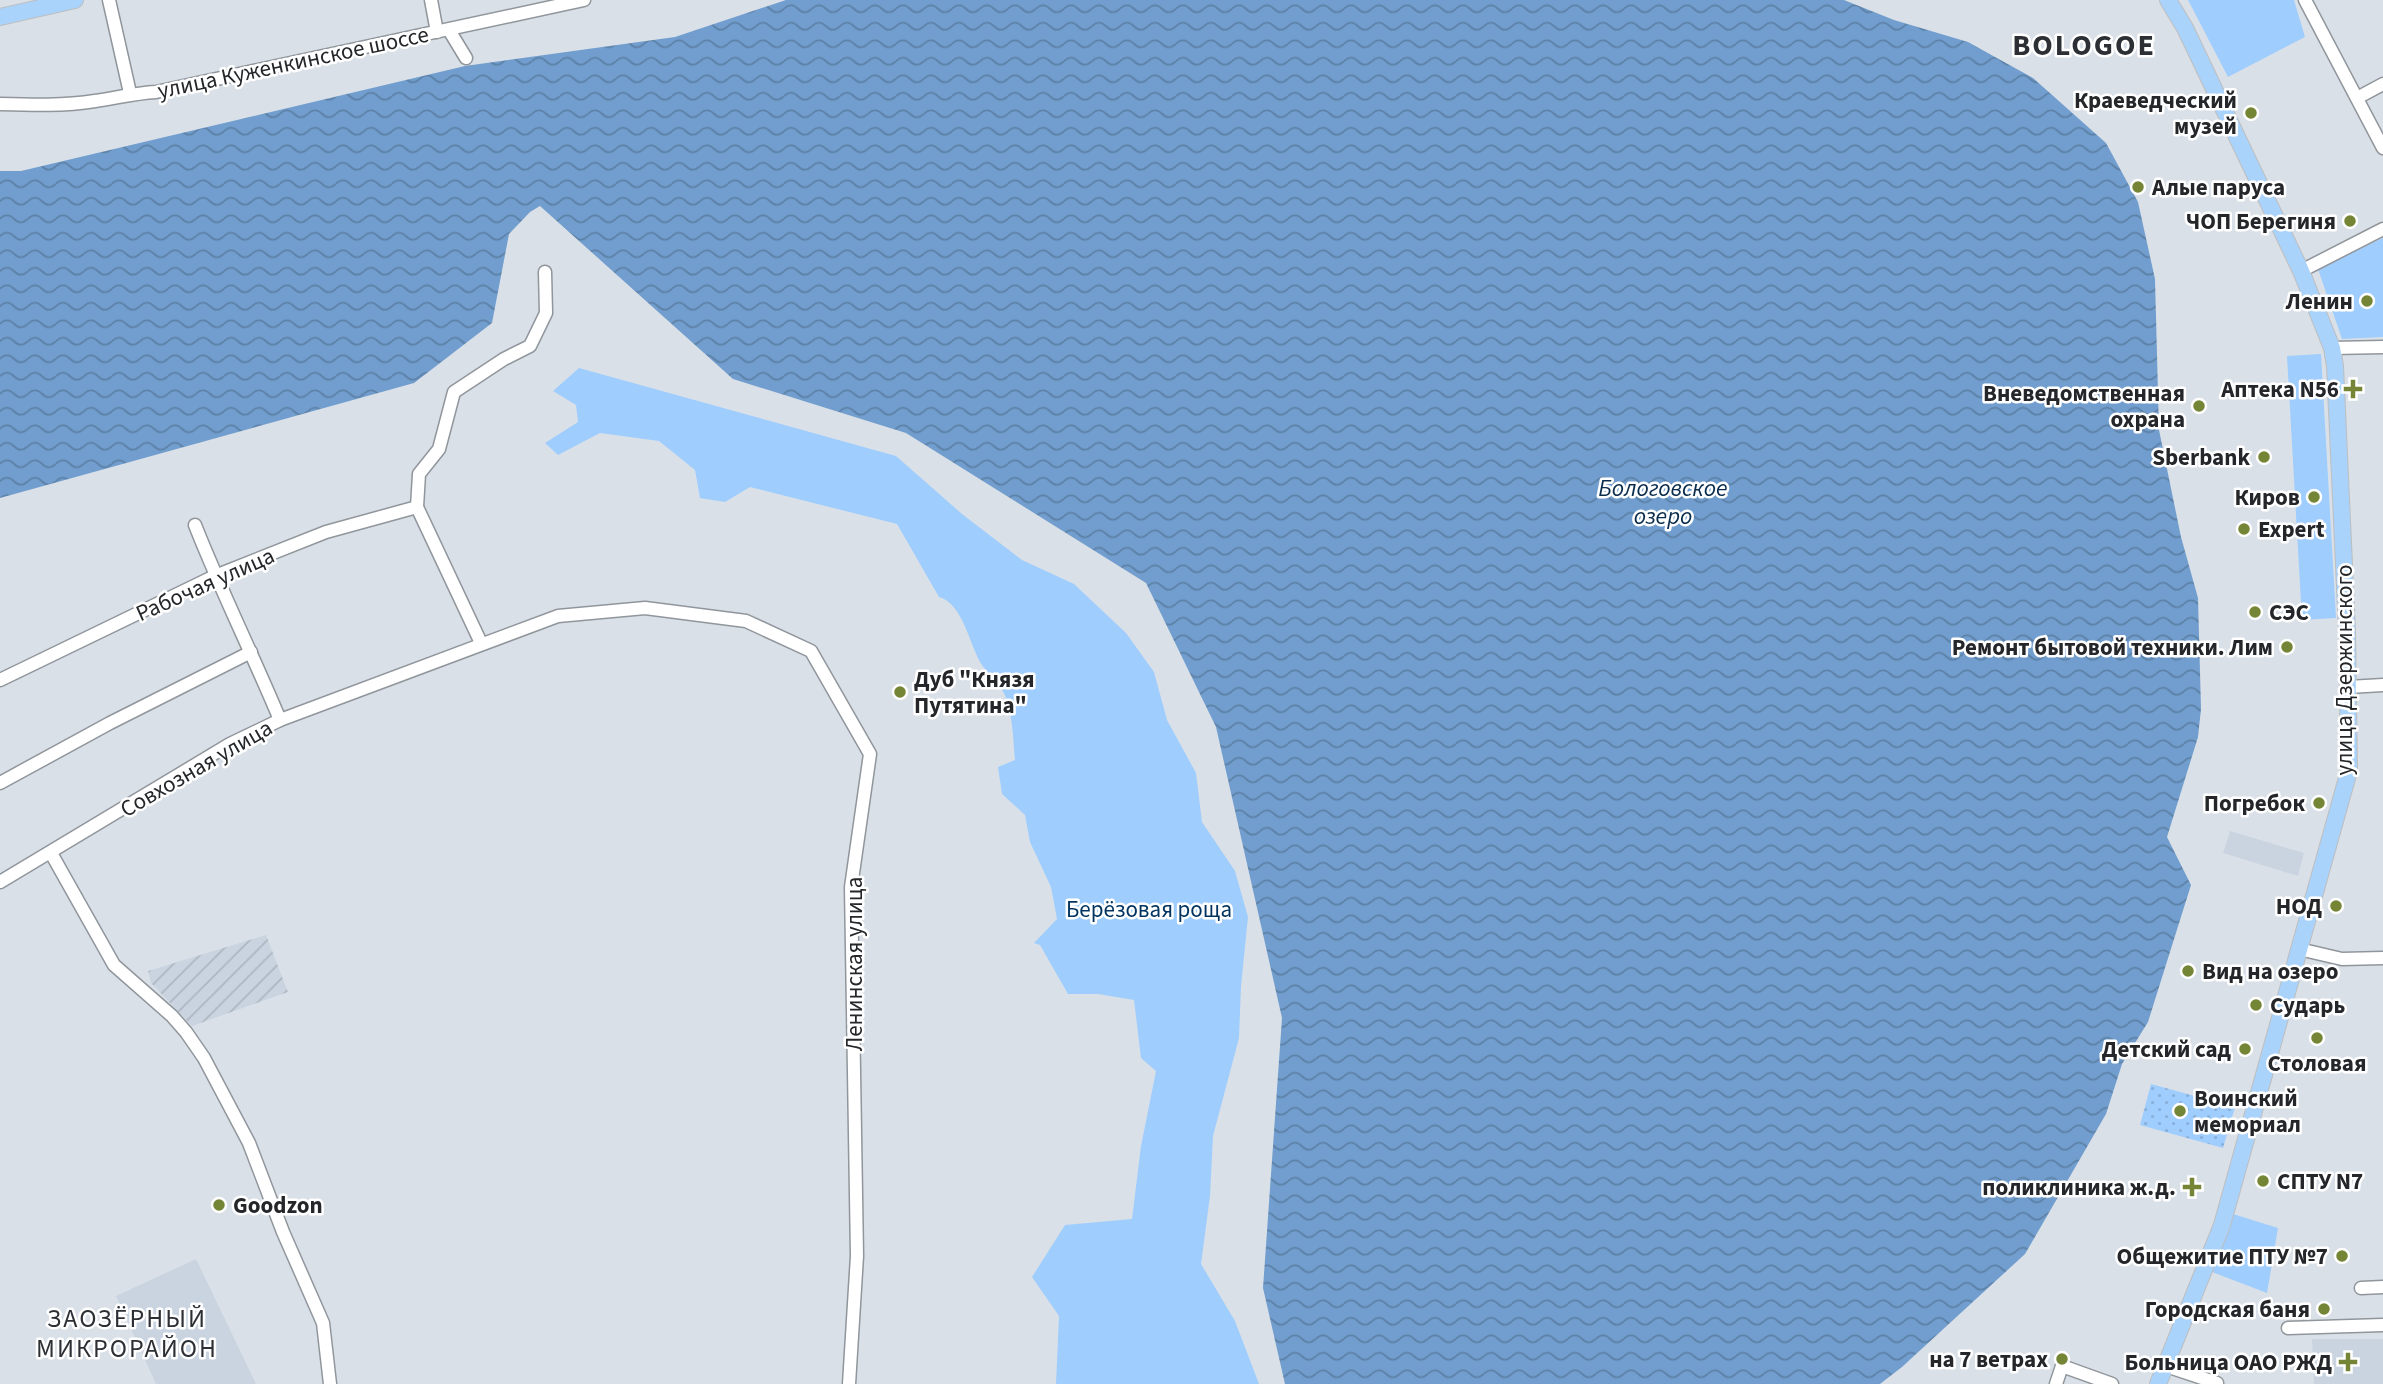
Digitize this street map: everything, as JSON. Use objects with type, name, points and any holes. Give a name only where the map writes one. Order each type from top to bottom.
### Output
[{"type":"main road","points":[[0,17],[75,0]]},
{"type":"main road","name":"улица Дзержинского","points":[[2158,1384],[2222,1225],[2349,771],[2348,687],[2335,366],[2332,348],[2301,271],[2185,28],[2168,0]]},
{"type":"street","points":[[109,0],[131,93]]},
{"type":"street","points":[[431,0],[443,31],[466,58]]},
{"type":"street","name":"улица Куженкинское шоссе","points":[[0,104],[42,105],[95,101],[131,93],[156,92],[584,0]]},
{"type":"street","points":[[2305,0],[2383,148]]},
{"type":"street","points":[[2357,98],[2383,84]]},
{"type":"street","points":[[2301,271],[2383,229]]},
{"type":"street","points":[[481,643],[417,507],[419,474],[439,449],[454,392],[504,359],[530,346],[546,313],[545,272]]},
{"type":"street","points":[[2332,348],[2383,347]]},
{"type":"street","name":"Рабочая улица","points":[[0,680],[215,576],[326,532],[417,507]]},
{"type":"street","points":[[195,526],[280,720]]},
{"type":"street","name":"Ленинская улица","points":[[481,643],[558,616],[645,608],[746,621],[811,651],[870,754],[851,887],[857,1256],[849,1384]]},
{"type":"street","name":"Совхозная улица","points":[[0,882],[229,744],[280,720],[481,643]]},
{"type":"street","points":[[0,783],[110,723],[251,652]]},
{"type":"street","points":[[2348,687],[2383,685]]},
{"type":"street","points":[[51,853],[114,964],[172,1016],[204,1058],[249,1143],[283,1232],[323,1323],[330,1384]]},
{"type":"street","points":[[2299,949],[2342,959],[2383,958]]},
{"type":"street","points":[[2361,1288],[2383,1287]]},
{"type":"street","points":[[2288,1328],[2383,1325]]},
{"type":"street","points":[[2056,1384],[2062,1366],[2112,1384]]},
{"type":"street","points":[[2166,1366],[2217,1383]]},
{"type":"shaded area","points":[[2230,831],[2304,853],[2298,876],[2223,853]]},
{"type":"shaded area","points":[[266,935],[288,992],[192,1026],[151,983],[148,971]]},
{"type":"shaded area","points":[[196,1259],[256,1384],[156,1384],[116,1296]]},
{"type":"shaded area","name":"Больница ОАО РЖД","points":[[2312,1339],[2383,1339],[2383,1384],[2314,1384]]},
{"type":"green space","points":[[2188,0],[2294,0],[2305,37],[2228,77]]},
{"type":"green space","points":[[2383,238],[2383,337],[2342,339],[2318,269]]},
{"type":"green space","points":[[2321,354],[2336,618],[2302,620],[2287,356]]},
{"type":"green space","name":"Берёзовая роща","points":[[579,368],[896,456],[962,514],[1022,560],[1074,584],[1126,633],[1154,672],[1167,720],[1196,773],[1202,822],[1235,871],[1248,917],[1239,1038],[1213,1136],[1210,1196],[1201,1264],[1235,1321],[1259,1384],[1056,1384],[1059,1316],[1032,1277],[1065,1225],[1132,1219],[1141,1146],[1156,1071],[1141,1058],[1134,1000],[1098,994],[1068,994],[1040,945],[1034,943],[1057,919],[1051,887],[1030,842],[1025,815],[1002,794],[998,767],[1015,760],[1010,711],[1005,695],[982,665],[960,616],[947,601],[939,597],[897,524],[750,487],[725,502],[700,498],[695,470],[659,441],[600,433],[558,455],[545,443],[578,422],[576,405],[553,391]]},
{"type":"green space","points":[[2151,1084],[2235,1107],[2223,1148],[2140,1125]]},
{"type":"green space","points":[[2233,1214],[2278,1228],[2267,1293],[2212,1272]]},
{"type":"water","name":"Бологовское озеро","points":[[786,0],[1844,0],[1894,20],[1968,42],[2033,78],[2106,143],[2138,202],[2155,279],[2159,430],[2181,537],[2198,598],[2201,709],[2198,737],[2167,837],[2191,885],[2148,1022],[2122,1064],[2106,1114],[2025,1254],[1902,1367],[1880,1384],[1285,1384],[1263,1288],[1282,1018],[1216,727],[1146,583],[906,433],[733,379],[540,206],[530,212],[509,234],[492,323],[414,383],[0,498],[0,171],[21,171],[465,66],[675,37]]},
{"type":"place","name":"Краеведческий музей","points":[[2251,113]]},
{"type":"place","name":"Алые паруса","points":[[2138,187]]},
{"type":"place","name":"ЧОП Берегиня","points":[[2350,221]]},
{"type":"place","name":"Ленин","points":[[2367,301]]},
{"type":"place","name":"Аптека N56","points":[[2353,389]]},
{"type":"place","name":"Вневедомственная охрана","points":[[2199,406]]},
{"type":"place","name":"Sberbank","points":[[2264,457]]},
{"type":"place","name":"Киров","points":[[2314,497]]},
{"type":"place","name":"Expert","points":[[2244,529]]},
{"type":"place","name":"СЭС","points":[[2255,612]]},
{"type":"place","name":"Ремонт бытовой техники. Лим","points":[[2287,647]]},
{"type":"place","name":"Дуб \"Князя Путятина\"","points":[[900,692]]},
{"type":"place","name":"Погребок","points":[[2319,803]]},
{"type":"place","name":"НОД","points":[[2336,906]]},
{"type":"place","name":"Вид на озеро","points":[[2188,971]]},
{"type":"place","name":"Сударь","points":[[2256,1005]]},
{"type":"place","name":"Столовая","points":[[2317,1038]]},
{"type":"place","name":"Детский сад","points":[[2245,1049]]},
{"type":"place","name":"Воинский мемориал","points":[[2180,1111]]},
{"type":"place","name":"СПТУ N7","points":[[2263,1181]]},
{"type":"place","name":"поликлиника ж.д.","points":[[2192,1187]]},
{"type":"place","name":"Goodzon","points":[[219,1205]]},
{"type":"place","name":"Общежитие ПТУ №7","points":[[2342,1256]]},
{"type":"place","name":"Городская баня","points":[[2324,1309]]},
{"type":"place","name":"на 7 ветрах","points":[[2062,1359]]},
{"type":"place","name":"Больница ОАО РЖД","points":[[2348,1362]]},
{"type":"district","name":"BOLOGOE","points":[[2084,45]]},
{"type":"district","name":"ЗАОЗЁРНЫЙ МИКРОРАЙОН","points":[[127,1333]]}]
